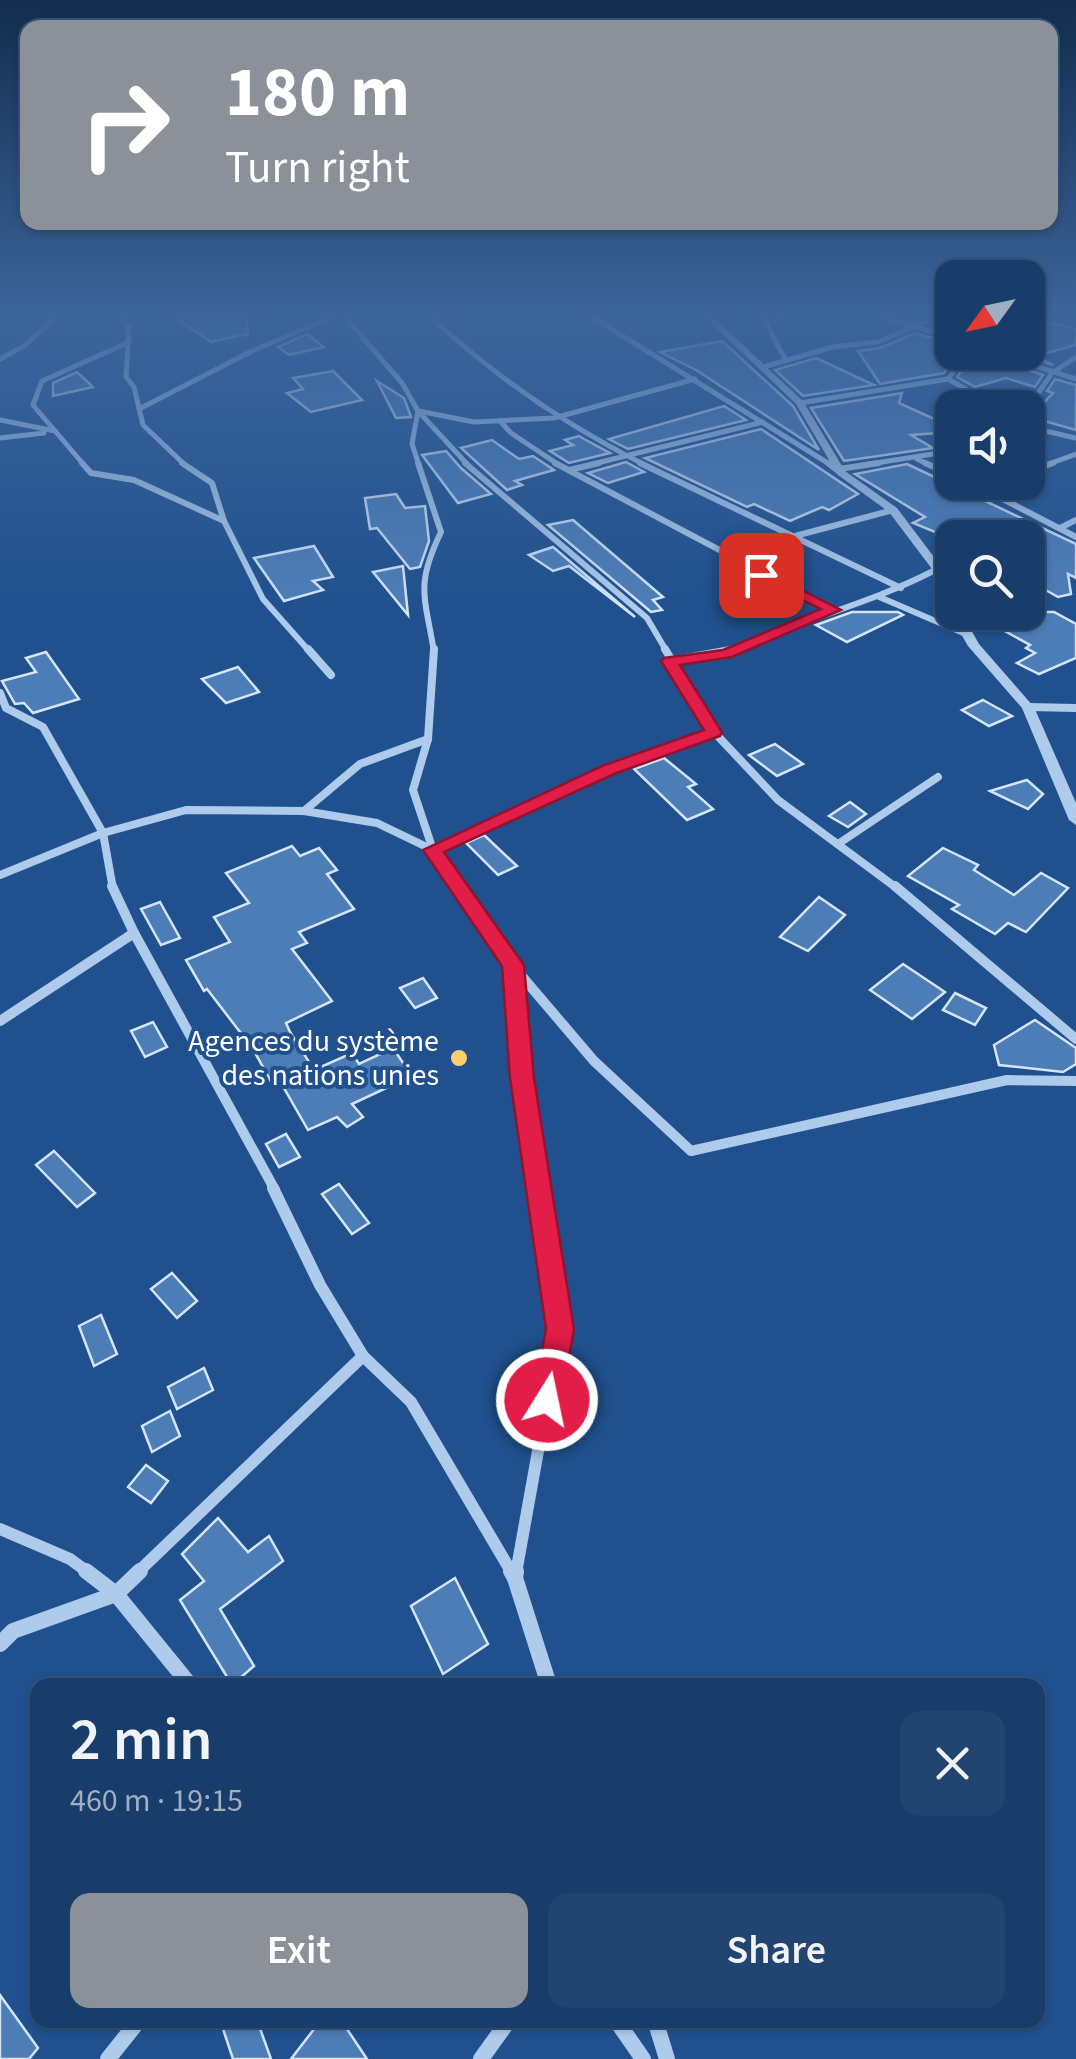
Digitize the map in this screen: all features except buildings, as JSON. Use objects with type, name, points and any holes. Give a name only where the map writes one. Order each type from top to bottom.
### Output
[{"type":"street","points":[[41,413],[91,472],[134,480],[224,521]]},
{"type":"street","points":[[140,413],[142,425],[156,440],[188,468],[212,482],[224,521],[271,611],[331,675]]},
{"type":"street","points":[[418,413],[412,444],[441,532],[424,566],[424,602],[434,650],[428,740],[413,790],[433,850],[513,965],[594,1061],[691,1151],[1007,1080],[1076,1081]]},
{"type":"street","points":[[420,413],[472,470],[647,618],[714,732],[778,800],[928,910],[1076,1039]]},
{"type":"street","points":[[429,413],[474,422],[554,418],[572,413]]},
{"type":"street","points":[[548,413],[622,456],[900,588]]},
{"type":"street","points":[[749,413],[815,452],[893,510],[935,566]]},
{"type":"street","points":[[806,413],[840,471]]},
{"type":"street","points":[[0,420],[56,432]]},
{"type":"street","points":[[500,422],[568,470],[833,610]]},
{"type":"street","points":[[568,470],[763,422]]},
{"type":"street","points":[[1045,431],[1076,438]]},
{"type":"street","points":[[0,438],[56,432]]},
{"type":"street","points":[[1045,466],[1076,454]]},
{"type":"street","points":[[840,471],[935,455]]},
{"type":"street","points":[[916,459],[935,467]]},
{"type":"street","points":[[1005,500],[1076,536]]},
{"type":"street","points":[[795,536],[893,510]]},
{"type":"street","points":[[1060,528],[1076,520]]},
{"type":"street","points":[[669,661],[726,654],[935,571]]},
{"type":"street","points":[[876,596],[968,635]]},
{"type":"street","points":[[965,630],[1028,707],[1076,820]]},
{"type":"street","points":[[0,693],[3,710],[43,727],[102,833],[109,881],[134,933],[275,1191],[320,1285],[362,1356],[411,1402],[516,1578],[547,1678]]},
{"type":"street","points":[[1028,707],[1076,708]]},
{"type":"street","points":[[433,850],[608,770],[714,732]]},
{"type":"street","points":[[304,811],[360,764],[428,740]]},
{"type":"street","points":[[838,844],[938,777]]},
{"type":"street","points":[[0,875],[102,833],[186,810],[304,811],[377,823],[433,850]]},
{"type":"street","points":[[0,1021],[134,933]]},
{"type":"street","points":[[513,965],[522,1078],[560,1329],[516,1578]]},
{"type":"street","points":[[0,1644],[14,1631],[116,1594],[362,1356]]},
{"type":"street","points":[[0,1530],[70,1559],[116,1594],[184,1678]]},
{"type":"street","points":[[108,2059],[133,2028]]},
{"type":"street","points":[[481,2059],[503,2028]]},
{"type":"street","points":[[622,2028],[643,2059]]},
{"type":"street","points":[[658,2028],[668,2059]]},
{"type":"place","name":"Agences du système des nations unies","points":[[459,1058]]},
{"type":"route","points":[[547,1400],[560,1329],[522,1078],[513,965],[433,850],[608,770],[714,732],[669,661],[726,654],[833,610],[761,575]]}]
